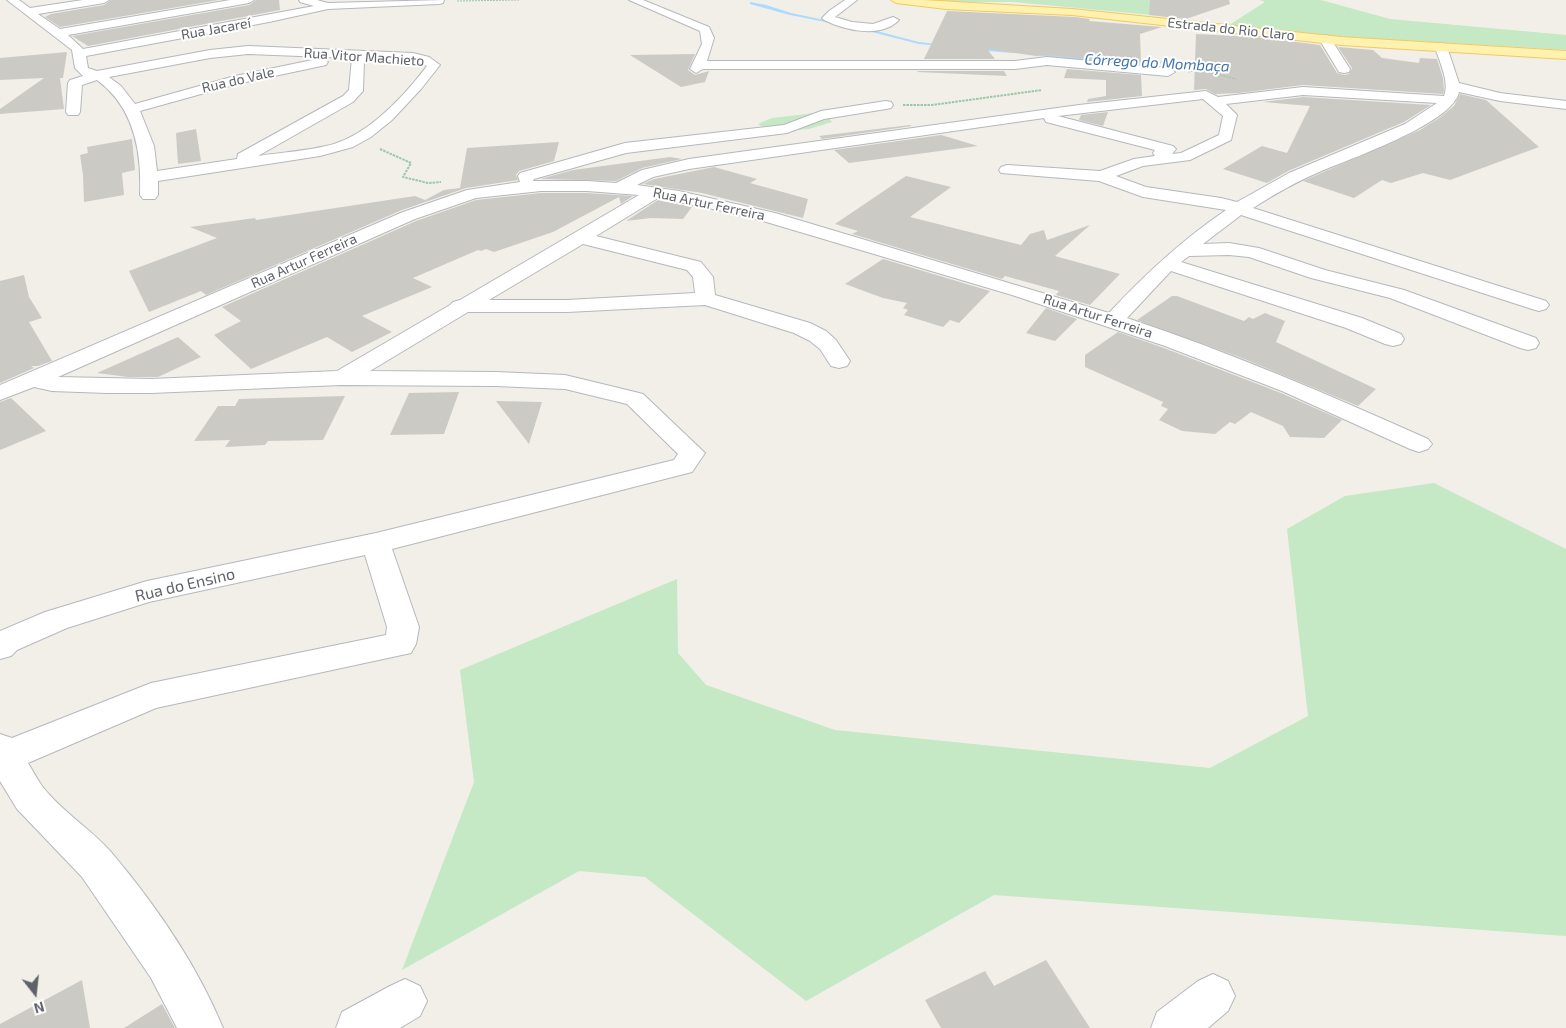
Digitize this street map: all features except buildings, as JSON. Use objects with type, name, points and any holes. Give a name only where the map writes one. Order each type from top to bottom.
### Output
[{"type":"main road","name":"Estrada do Rio Claro","points":[[896,0],[946,6],[1072,12],[1324,39],[1566,56]]},
{"type":"street","points":[[12,0],[70,42],[79,53],[82,68],[86,72],[97,75],[114,86],[132,109],[143,130],[150,176],[148,195]]},
{"type":"street","points":[[27,12],[104,0]]},
{"type":"street","points":[[57,33],[249,0]]},
{"type":"street","points":[[304,0],[328,6],[438,2]]},
{"type":"street","points":[[634,0],[694,22],[709,33],[710,41],[697,67],[1015,65],[1047,61],[1168,72]]},
{"type":"street","points":[[852,0],[828,18],[834,21],[871,28],[879,27],[893,20]]},
{"type":"street","name":"Rua Jacareí","points":[[79,53],[269,19],[328,6]]},
{"type":"street","points":[[1324,39],[1344,68]]},
{"type":"street","points":[[1114,320],[1183,250],[1262,193],[1414,124],[1440,110],[1450,93],[1441,47]]},
{"type":"street","name":"Rua Vitor Machieto","points":[[73,112],[75,83],[97,75],[210,54],[248,50],[413,57],[434,65],[404,98],[366,134],[354,141],[334,148],[150,176]]},
{"type":"street","points":[[231,165],[348,99],[356,91],[352,55]]},
{"type":"street","name":"Rua do Vale","points":[[132,109],[208,87],[352,55]]},
{"type":"street","points":[[1215,101],[1303,91],[1450,93],[1566,105]]},
{"type":"street","points":[[621,187],[648,173],[689,164],[1034,115],[1206,95],[1230,115],[1226,136],[1184,156],[1140,162],[1101,176]]},
{"type":"street","points":[[525,187],[526,176],[625,148],[787,129],[821,115],[886,105]]},
{"type":"street","points":[[1034,115],[1168,149],[1161,153],[1172,157]]},
{"type":"street","points":[[1007,170],[1101,176],[1143,192],[1221,203],[1539,305]]},
{"type":"street","name":"Rua Artur Ferreira","points":[[0,393],[346,243],[432,208],[475,194],[525,187],[561,185],[621,187],[657,192],[719,205],[805,227],[1114,320],[1252,370],[1419,444]]},
{"type":"street","points":[[31,380],[70,385],[151,386],[342,378],[460,306],[657,192]]},
{"type":"street","points":[[579,237],[694,266],[702,271],[704,276],[705,299]]},
{"type":"street","points":[[1183,250],[1229,249],[1252,252],[1318,274],[1397,294],[1528,344]]},
{"type":"street","points":[[1168,264],[1354,322],[1393,339]]},
{"type":"street","points":[[460,306],[567,306],[705,299],[802,328],[818,336],[828,345],[839,362]]},
{"type":"street","name":"Rua do Ensino","points":[[0,647],[6,642],[56,620],[147,592],[376,543],[684,466],[692,453],[635,399],[587,386],[535,380],[342,378]]},
{"type":"street","points":[[201,1028],[166,963],[136,918],[96,864],[30,798],[2,753],[151,696],[400,644],[403,627],[376,543]]},
{"type":"street","points":[[1173,1028],[1213,996]]},
{"type":"street","points":[[358,1028],[405,1001]]},
{"type":"path","points":[[438,2],[520,0]]},
{"type":"path","points":[[1168,72],[1200,70],[1242,80],[1272,94]]},
{"type":"path","points":[[886,105],[932,104],[1042,90]]},
{"type":"path","points":[[354,141],[360,146],[377,147],[411,163],[403,178],[428,183],[448,181]]},
{"type":"green space","points":[[933,0],[1199,0],[1153,15],[1013,2],[950,2]]},
{"type":"green space","points":[[1260,0],[1321,0],[1390,19],[1566,35],[1566,50],[1349,37],[1229,25],[1265,2]]},
{"type":"green space","points":[[824,112],[832,122],[809,129],[772,132],[758,124],[772,118]]},
{"type":"green space","points":[[1434,483],[1566,549],[1566,936],[994,895],[806,1001],[645,877],[579,871],[402,970],[474,782],[460,670],[677,579],[678,653],[706,685],[835,730],[1210,768],[1308,716],[1287,529],[1345,496]]},
{"type":"waterway","name":"Córrego do Mombaça","points":[[751,3],[790,14],[841,24]]},
{"type":"waterway","name":"Córrego do Mombaça","points":[[861,28],[919,43],[941,45]]},
{"type":"waterway","name":"Córrego do Mombaça","points":[[976,49],[1013,52]]},
{"type":"waterway","name":"Córrego do Mombaça","points":[[1034,54],[1126,63],[1182,62],[1205,64]]},
{"type":"waterway","name":"Córrego do Mombaça","points":[[1544,99],[1566,101]]}]
